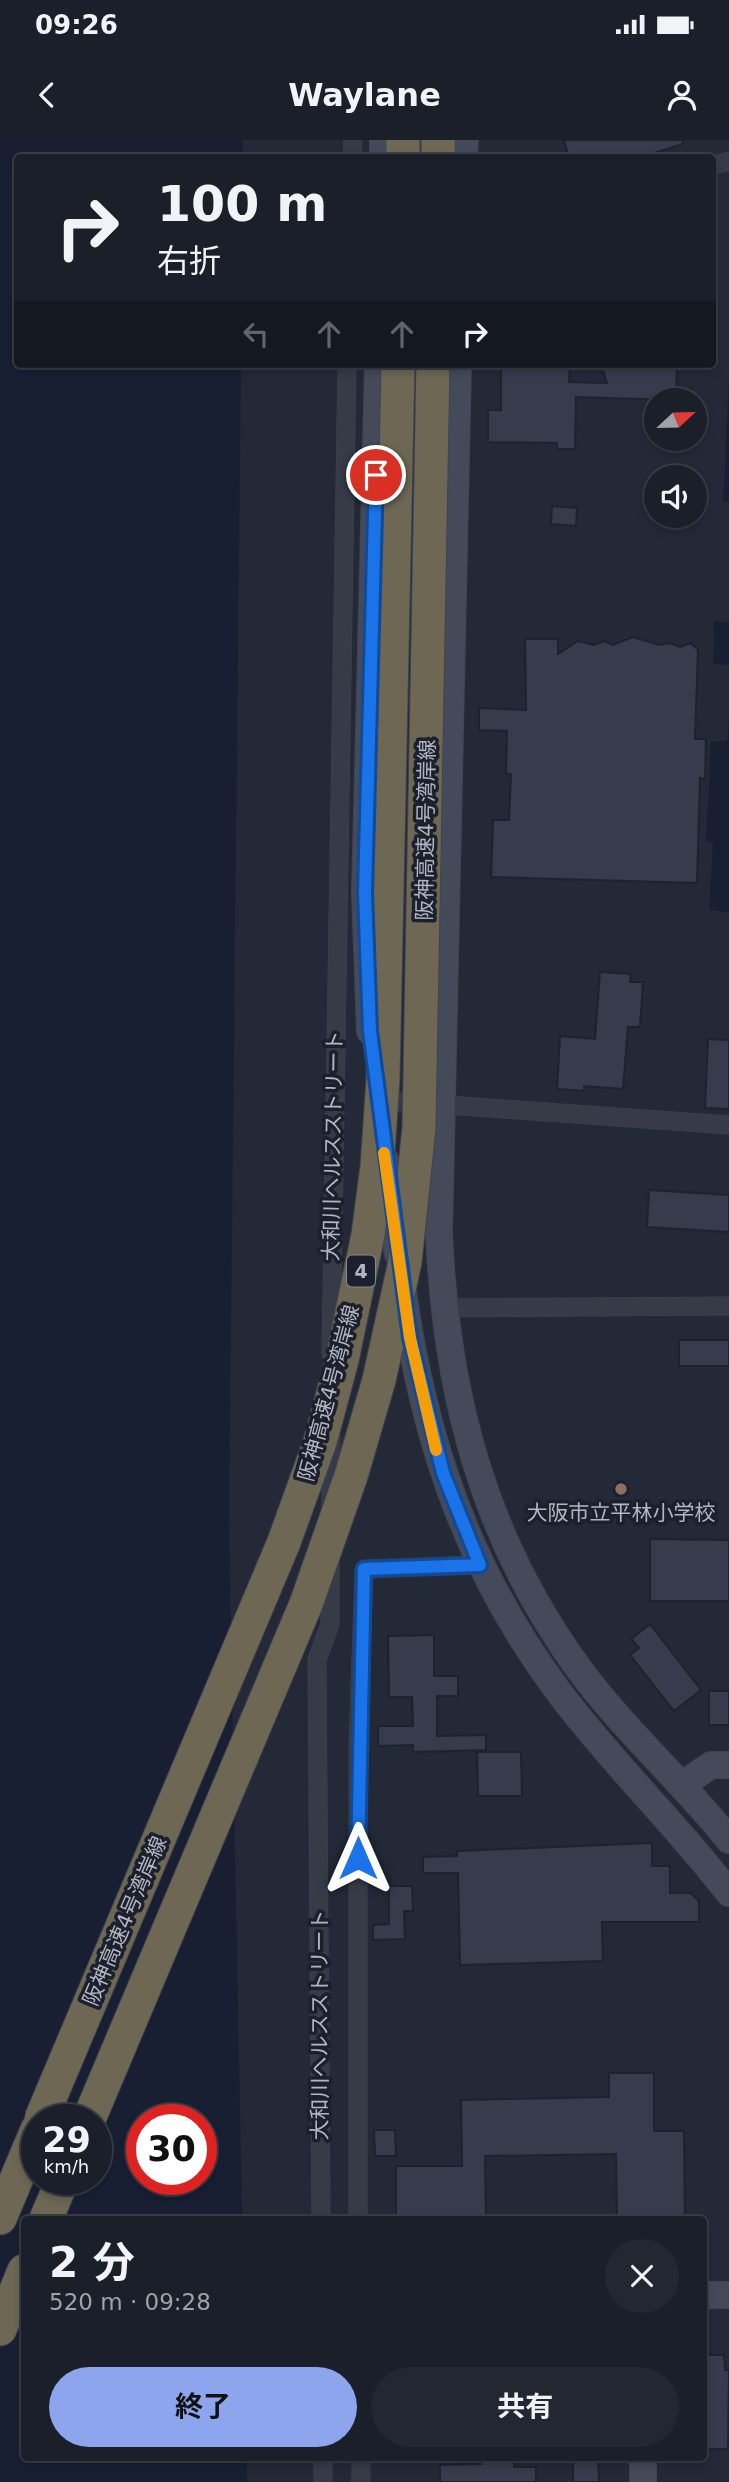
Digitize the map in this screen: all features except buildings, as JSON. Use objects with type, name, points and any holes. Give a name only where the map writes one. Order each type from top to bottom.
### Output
[{"type":"highway","name":"阪神高速4号湾岸線","points":[[47,2104],[284,1542],[320,1441],[356,1296],[377,1167],[383,1079],[398,368]]},
{"type":"highway","name":"阪神高速4号湾岸線","points":[[95,2104],[306,1604],[351,1476],[379,1380],[405,1262],[420,1101],[433,368]]},
{"type":"highway","points":[[0,2218],[21,2168]]},
{"type":"highway","points":[[47,2216],[56,2195]]},
{"type":"highway","points":[[0,2329],[21,2278]]},
{"type":"street","name":"大和川ヘルスストリート","points":[[321,2216],[317,1660],[330,1624],[332,1198],[347,368]]},
{"type":"street","points":[[378,368],[365,893],[370,1031],[410,1338],[429,1424],[459,1518],[506,1613],[560,1693],[729,1893]]},
{"type":"street","points":[[457,368],[439,1233],[444,1308],[461,1415],[477,1474],[522,1579],[581,1671],[729,1840]]},
{"type":"street","points":[[377,1100],[729,1125]]},
{"type":"street","points":[[444,1308],[729,1306]]},
{"type":"street","points":[[358,2216],[358,1747],[364,1569],[480,1565]]},
{"type":"street","points":[[682,1785],[711,1765],[729,1765]]},
{"type":"street","points":[[707,2295],[729,2295]]},
{"type":"street","points":[[323,2461],[323,2482]]},
{"type":"street","points":[[360,2461],[361,2482]]},
{"type":"street","points":[[643,2461],[643,2482]]},
{"type":"water","points":[[0,140],[243,140],[243,154],[14,154],[14,368],[241,368],[229,1523],[242,2216],[21,2216],[21,2461],[247,2461],[247,2482],[0,2482]]},
{"type":"water","points":[[729,378],[729,502],[723,502]]},
{"type":"water","points":[[714,621],[729,622],[729,665],[713,664]]},
{"type":"water","points":[[729,717],[729,912],[709,910],[713,843],[706,841],[711,741],[727,741]]},
{"type":"slow traffic","points":[[384,1153],[410,1338],[436,1450]]},
{"type":"place","name":"大阪市立平林小学校","points":[[621,1489]]},
{"type":"route","points":[[358,1858],[358,1747],[364,1569],[480,1565],[443,1473],[410,1338],[370,1031],[365,893],[376,475]]}]
